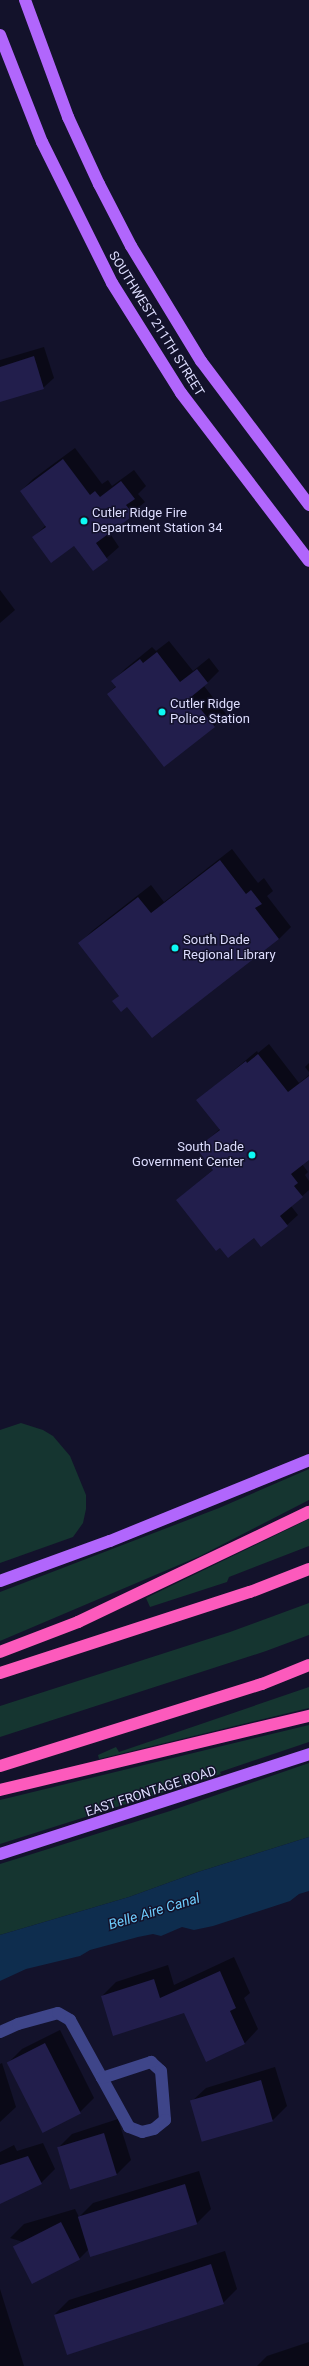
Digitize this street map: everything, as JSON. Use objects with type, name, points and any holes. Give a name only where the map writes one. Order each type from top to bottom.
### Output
[{"type":"highway","points":[[0,1652],[78,1622],[309,1512]]},
{"type":"highway","points":[[0,1673],[250,1592],[309,1569]]},
{"type":"highway","points":[[0,1766],[262,1684],[309,1665]]},
{"type":"highway","points":[[0,1790],[309,1716]]},
{"type":"main road","name":"SOUTHWEST 211TH STREET","points":[[24,0],[76,135],[138,258],[201,361],[309,505]]},
{"type":"main road","name":"SOUTHWEST 211TH STREET","points":[[0,34],[42,142],[112,283],[181,393],[309,561]]},
{"type":"main road","points":[[0,1581],[110,1541],[309,1460]]},
{"type":"main road","name":"EAST FRONTAGE ROAD","points":[[0,1854],[309,1754]]},
{"type":"street","points":[[0,2032],[18,2024],[58,2013],[70,2020],[129,2127],[142,2132],[154,2129],[165,2120],[161,2071],[152,2062],[102,2078]]},
{"type":"green space","points":[[21,1423],[43,1430],[53,1436],[70,1456],[86,1495],[86,1509],[83,1523],[73,1537],[0,1563],[0,1430]]},
{"type":"green space","points":[[309,1469],[309,1500],[200,1556],[0,1641],[0,1592],[219,1508]]},
{"type":"green space","points":[[309,1519],[309,1546],[229,1577],[227,1582],[150,1607],[146,1598]]},
{"type":"green space","points":[[309,1603],[309,1635],[266,1651],[0,1737],[0,1706],[230,1632]]},
{"type":"green space","points":[[309,1687],[309,1708],[99,1759],[98,1755],[116,1747],[119,1752]]},
{"type":"green space","points":[[309,1725],[309,1742],[220,1772],[221,1774],[0,1844],[0,1800]]},
{"type":"green space","points":[[309,1763],[309,1837],[198,1872],[129,1897],[0,1935],[0,1864],[170,1811]]},
{"type":"water","name":"Belle Aire Canal","points":[[309,1837],[309,1891],[299,1894],[290,1901],[213,1926],[194,1930],[182,1927],[161,1936],[153,1934],[90,1950],[80,1956],[26,1969],[0,1981],[0,1935],[129,1897],[198,1872]]},
{"type":"building","points":[[34,356],[44,389],[0,402],[0,367]]},
{"type":"building","name":"Cutler Ridge Fire Department Station 34","points":[[63,459],[90,495],[95,491],[100,497],[121,481],[135,499],[126,505],[134,515],[96,543],[108,560],[93,571],[74,546],[51,563],[32,537],[46,527],[20,491]]},
{"type":"building","name":"Cutler Ridge Police Station","points":[[157,652],[180,682],[197,669],[208,683],[191,697],[215,727],[164,767],[107,694],[116,687],[111,681],[140,659],[143,663]]},
{"type":"building","name":"South Dade Regional Library","points":[[220,860],[246,894],[251,890],[262,904],[255,908],[279,939],[152,1038],[127,1007],[121,1012],[112,1001],[119,996],[78,943],[138,897],[151,913]]},
{"type":"building","name":"South Dade Government Center","points":[[258,1054],[288,1092],[309,1076],[309,1160],[291,1174],[298,1183],[294,1186],[303,1197],[280,1216],[288,1226],[261,1247],[254,1238],[228,1258],[220,1248],[216,1251],[176,1200],[213,1170],[196,1148],[220,1130],[196,1100],[246,1061],[247,1063]]},
{"type":"building","points":[[220,1971],[236,2008],[230,2011],[245,2044],[206,2062],[184,2013],[113,2036],[101,1996],[154,1979],[160,1998]]},
{"type":"building","points":[[45,2043],[81,2113],[43,2133],[7,2063]]},
{"type":"building","points":[[261,2080],[273,2121],[202,2142],[190,2100]]},
{"type":"building","points":[[104,2133],[117,2175],[70,2189],[57,2147]]},
{"type":"building","points":[[28,2156],[42,2184],[0,2204],[0,2165]]},
{"type":"building","points":[[185,2184],[197,2224],[90,2257],[78,2217]]},
{"type":"building","points":[[61,2222],[80,2259],[32,2284],[13,2247]]},
{"type":"building","points":[[211,2264],[224,2304],[67,2355],[54,2315]]},
{"type":"place","name":"Cutler Ridge Fire Department Station 34","points":[[84,521]]},
{"type":"place","name":"Cutler Ridge Police Station","points":[[162,712]]},
{"type":"place","name":"South Dade Regional Library","points":[[175,948]]},
{"type":"place","name":"South Dade Government Center","points":[[252,1155]]}]
